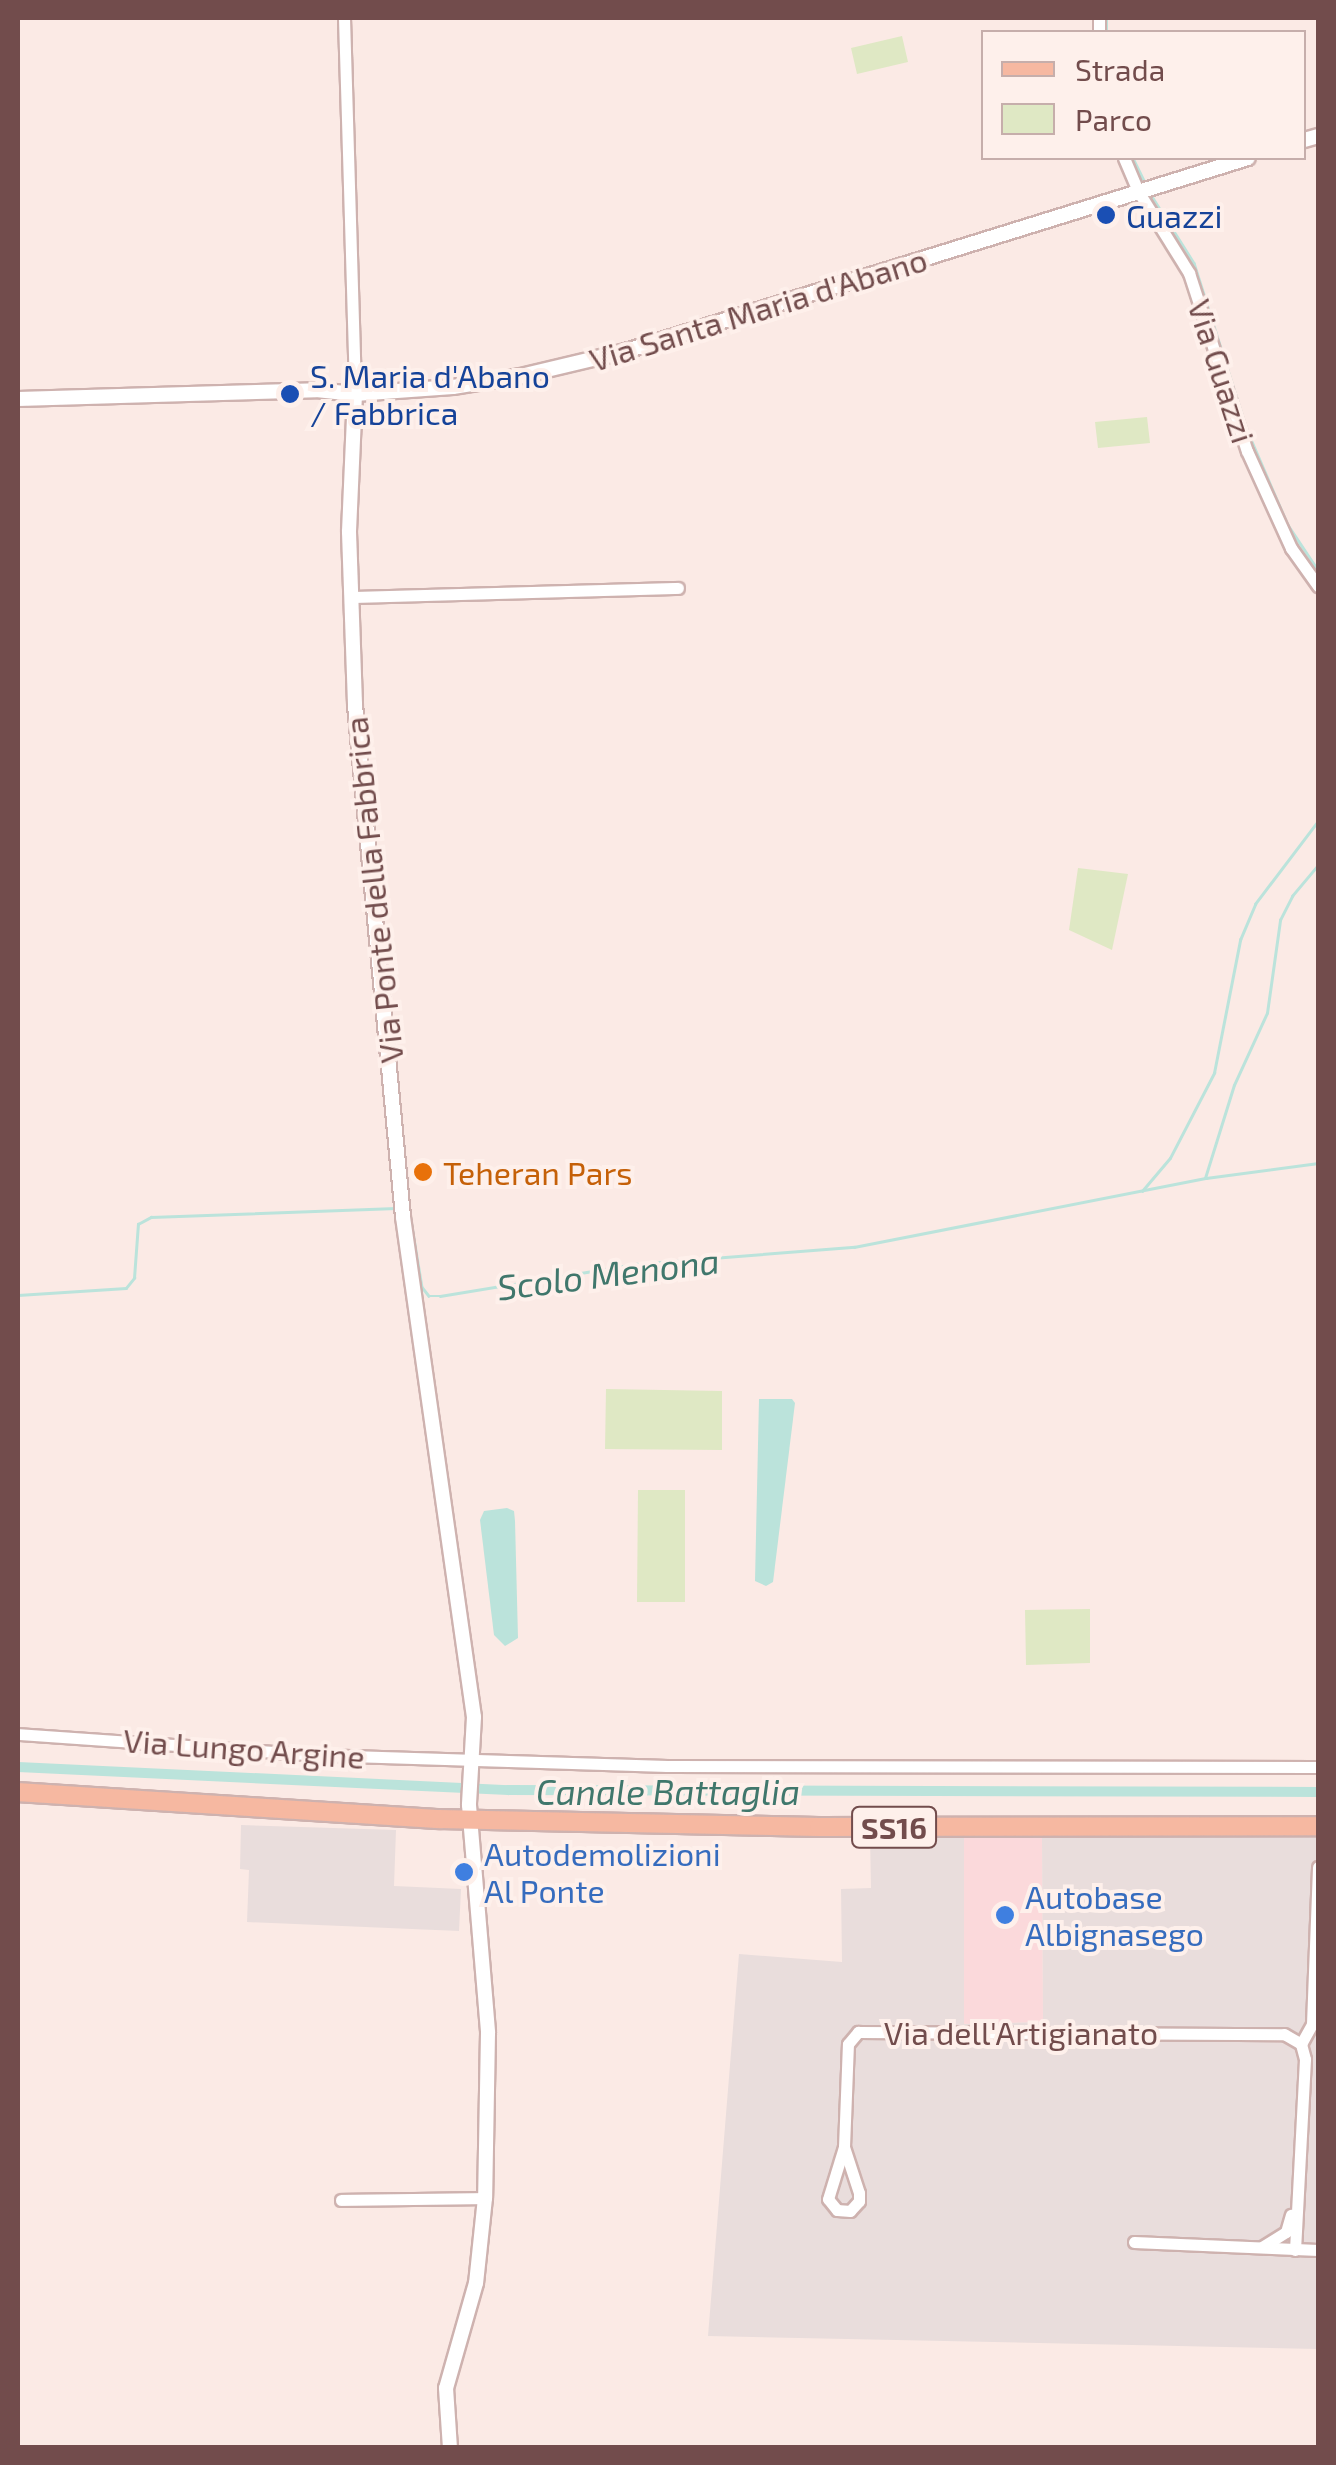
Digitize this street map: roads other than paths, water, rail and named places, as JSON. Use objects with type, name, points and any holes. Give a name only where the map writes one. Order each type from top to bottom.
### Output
[{"type":"main road","name":"SS16","points":[[18,1792],[819,1827],[1318,1826]]},
{"type":"street","name":"Via Ponte della Fabbrica","points":[[344,18],[355,394],[350,598],[355,705],[402,1206],[472,1695],[470,1812],[488,2033],[484,2198],[476,2283],[446,2388],[450,2448]]},
{"type":"street","name":"Via Guazzi","points":[[1125,160],[1189,274],[1247,451],[1291,548],[1318,586]]},
{"type":"street","name":"Via Santa Maria d'Abano","points":[[18,399],[260,391],[355,394],[453,387],[601,358],[1241,160]]},
{"type":"street","points":[[350,598],[678,588]]},
{"type":"street","name":"Via Lungo Argine","points":[[18,1734],[318,1755],[470,1760]]},
{"type":"street","points":[[470,1760],[807,1768],[1318,1766]]},
{"type":"street","points":[[1295,2250],[1305,2058],[1301,2044],[1312,2024],[1318,1867]]},
{"type":"street","name":"Via dell'Artigianato","points":[[844,2148],[848,2044],[858,2032],[1284,2034],[1301,2044]]},
{"type":"street","points":[[844,2148],[859,2201],[842,2211],[828,2200],[844,2148]]},
{"type":"street","points":[[1258,2248],[1286,2232],[1298,2197]]},
{"type":"street","points":[[342,2200],[484,2198]]},
{"type":"street","points":[[1134,2242],[1318,2250]]},
{"type":"water","points":[[759,1399],[792,1399],[795,1403],[773,1582],[766,1586],[755,1581]]},
{"type":"water","points":[[484,1511],[514,1511],[515,1521],[518,1638],[505,1646],[494,1635],[480,1520]]},
{"type":"waterway","points":[[1106,18],[1106,30]]},
{"type":"waterway","points":[[1134,160],[1145,183]]},
{"type":"waterway","points":[[1151,195],[1194,263],[1247,430],[1288,525],[1318,570]]},
{"type":"waterway","points":[[1142,1191],[1170,1158],[1214,1073],[1240,940],[1255,904],[1318,821]]},
{"type":"waterway","points":[[1205,1178],[1234,1085],[1267,1013],[1280,920],[1292,896],[1318,865]]},
{"type":"waterway","name":"Scolo Menona","points":[[409,1208],[422,1287],[429,1296],[440,1296],[636,1264],[854,1247],[1206,1178],[1318,1163]]},
{"type":"waterway","name":"Scolo Menona","points":[[18,1295],[126,1288],[134,1278],[138,1224],[151,1217],[396,1208]]},
{"type":"waterway","name":"Canale Battaglia","points":[[18,1767],[508,1790],[1318,1792]]},
{"type":"place","name":"Guazzi","points":[[1106,215]]},
{"type":"place","name":"S. Maria d'Abano / Fabbrica","points":[[290,394]]},
{"type":"place","name":"Teheran Pars","points":[[423,1172]]},
{"type":"place","name":"Autodemolizioni Al Ponte","points":[[464,1872]]},
{"type":"place","name":"Autobase Albignasego","points":[[1005,1915]]}]
